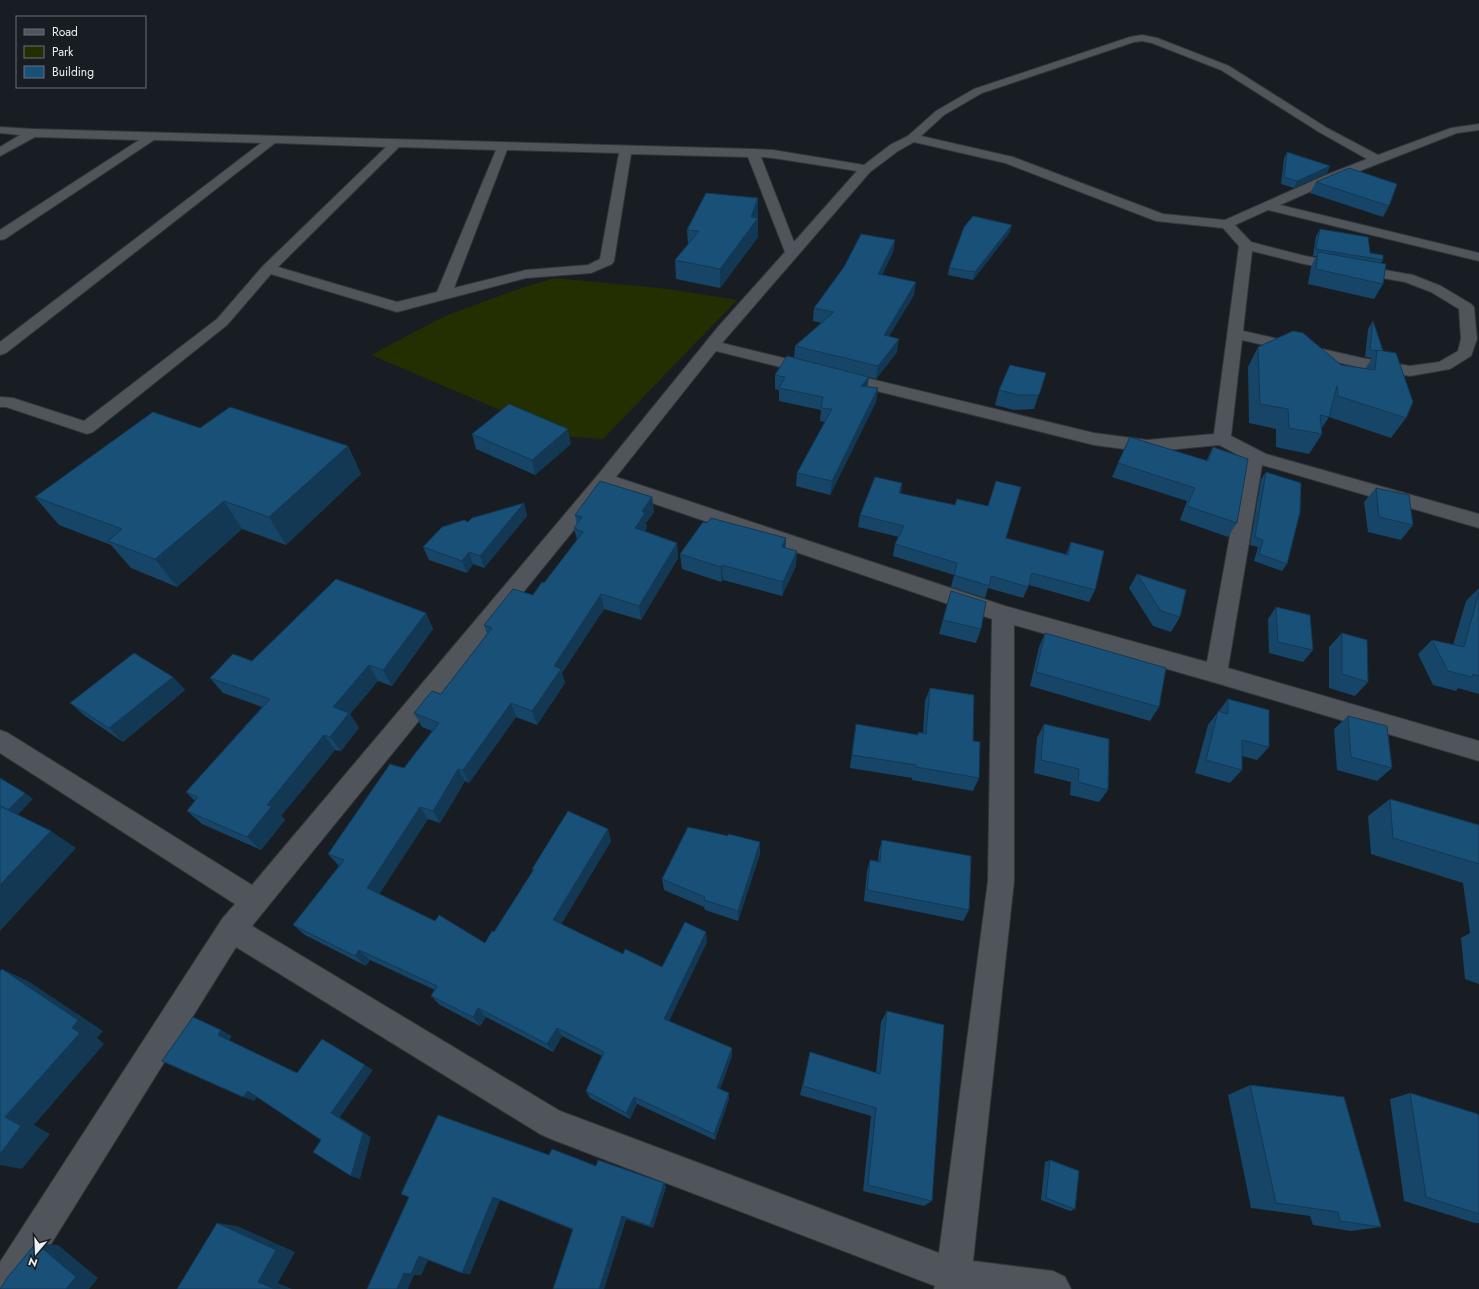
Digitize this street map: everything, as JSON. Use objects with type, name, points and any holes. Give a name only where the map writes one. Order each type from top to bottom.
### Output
[{"type":"street","points":[[3,1289],[232,929],[604,480],[712,345],[866,169],[894,148],[912,138],[940,113],[978,91],[1132,39],[1142,38],[1154,40],[1225,68],[1322,130],[1377,160]]},
{"type":"street","points":[[912,138],[1008,160],[1161,218],[1227,224],[1330,178],[1455,130],[1478,128]]},
{"type":"street","points":[[0,130],[33,133],[753,153],[773,154],[866,169]]},
{"type":"street","points":[[0,152],[33,133]]},
{"type":"street","points":[[0,236],[152,136]]},
{"type":"street","points":[[0,350],[272,140]]},
{"type":"street","points":[[0,402],[7,402],[87,428],[222,322],[268,269],[396,143]]},
{"type":"street","points":[[444,294],[503,146]]},
{"type":"street","points":[[268,269],[397,307],[526,274],[591,269],[607,261],[626,150]]},
{"type":"street","points":[[753,153],[792,253]]},
{"type":"street","points":[[1266,206],[1479,257]]},
{"type":"street","points":[[1227,224],[1246,245],[1304,260],[1408,278],[1436,289],[1466,307],[1470,339],[1465,353],[1444,366],[1410,371],[1362,363],[1235,334]]},
{"type":"street","points":[[1222,439],[1246,245]]},
{"type":"street","points":[[712,345],[1094,438],[1147,446],[1222,439],[1254,456],[1479,521]]},
{"type":"street","points":[[1216,674],[1254,456]]},
{"type":"street","points":[[604,480],[1003,614],[1216,674],[1479,751]]},
{"type":"street","points":[[953,1282],[1001,881],[1003,614]]},
{"type":"street","points":[[0,740],[255,902]]},
{"type":"street","points":[[232,929],[551,1123],[953,1282],[1053,1289]]},
{"type":"green space","points":[[555,278],[668,289],[737,300],[603,439],[561,436],[371,355],[445,316],[521,288]]},
{"type":"building","points":[[1287,152],[1330,166],[1297,181],[1284,177]]},
{"type":"building","points":[[1349,168],[1397,184],[1389,206],[1316,182]]},
{"type":"building","points":[[706,193],[758,198],[751,217],[758,218],[720,269],[675,260],[699,231],[687,230]]},
{"type":"building","points":[[973,216],[1012,225],[975,272],[949,268],[964,227]]},
{"type":"building","points":[[1320,229],[1368,237],[1370,253],[1383,255],[1383,260],[1316,249]]},
{"type":"building","points":[[861,234],[895,240],[878,274],[916,282],[884,335],[899,339],[878,366],[795,346],[834,312],[814,308],[844,267]]},
{"type":"building","points":[[1318,252],[1386,264],[1383,284],[1316,269]]},
{"type":"building","points":[[1373,321],[1383,351],[1370,350]]},
{"type":"building","points":[[1293,331],[1303,333],[1341,365],[1375,370],[1377,350],[1396,353],[1413,402],[1406,418],[1338,396],[1337,386],[1329,417],[1320,415],[1322,434],[1289,428],[1288,409],[1260,404],[1258,347]]},
{"type":"building","points":[[787,356],[869,377],[861,386],[878,388],[832,481],[797,473],[832,409],[821,408],[823,397],[779,388],[785,377],[775,375]]},
{"type":"building","points":[[1010,365],[1046,373],[1039,395],[1018,395],[999,390]]},
{"type":"building","points":[[509,404],[568,429],[532,460],[472,434]]},
{"type":"building","points":[[230,407],[348,446],[269,517],[224,501],[155,559],[108,541],[122,529],[35,497],[153,412],[200,428]]},
{"type":"building","points":[[1130,437],[1208,461],[1213,447],[1248,459],[1237,523],[1187,506],[1195,488],[1118,463]]},
{"type":"building","points":[[1266,472],[1301,483],[1300,512],[1287,564],[1259,554],[1263,540],[1255,537]]},
{"type":"building","points":[[875,477],[902,483],[899,493],[955,505],[957,499],[988,506],[996,481],[1021,487],[1006,538],[1068,555],[1071,542],[1104,551],[1095,590],[1032,573],[1028,587],[991,576],[989,586],[954,575],[957,563],[895,544],[904,526],[860,515]]},
{"type":"building","points":[[600,481],[652,497],[642,511],[645,513],[635,528],[677,543],[639,606],[601,594],[554,666],[561,669],[532,711],[511,703],[463,770],[458,769],[433,811],[420,807],[367,888],[435,921],[439,915],[485,943],[492,931],[494,932],[534,869],[532,869],[568,811],[608,829],[553,920],[623,954],[625,949],[662,967],[685,922],[706,932],[664,1019],[732,1048],[717,1088],[729,1093],[714,1134],[634,1097],[626,1113],[586,1091],[604,1052],[557,1028],[547,1044],[478,1008],[473,1017],[431,996],[437,986],[359,950],[355,956],[293,925],[344,860],[328,854],[390,764],[404,768],[439,723],[414,713],[432,691],[441,694],[492,628],[484,625],[513,589],[533,595],[542,582],[544,583],[583,532],[574,528],[582,517],[575,515]]},
{"type":"building","points":[[1376,488],[1409,495],[1413,525],[1379,517]]},
{"type":"building","points":[[524,503],[480,556],[469,552],[462,561],[423,547],[442,527],[464,520],[468,522],[472,518]]},
{"type":"building","points":[[711,518],[786,538],[782,547],[797,551],[783,582],[722,565],[721,567],[680,554],[703,522],[707,523]]},
{"type":"building","points":[[1137,574],[1186,590],[1180,617],[1161,611]]},
{"type":"building","points":[[336,579],[426,613],[383,670],[369,665],[333,707],[349,713],[330,737],[324,735],[267,805],[272,806],[247,837],[187,811],[198,797],[186,792],[270,699],[210,678],[233,654],[252,661]]},
{"type":"building","points":[[951,591],[986,602],[981,629],[943,620]]},
{"type":"building","points":[[1479,592],[1479,676],[1473,674],[1472,677],[1448,671],[1432,640],[1464,647]]},
{"type":"building","points":[[1276,607],[1310,615],[1313,650],[1278,642]]},
{"type":"building","points":[[1045,633],[1166,668],[1159,707],[1036,672]]},
{"type":"building","points":[[1342,633],[1367,640],[1368,682],[1342,674]]},
{"type":"building","points":[[134,653],[173,677],[109,728],[70,703]]},
{"type":"building","points":[[930,688],[974,695],[973,741],[980,742],[979,778],[916,767],[916,765],[852,755],[856,724],[918,735],[918,732],[926,734]]},
{"type":"building","points":[[1228,699],[1269,710],[1269,747],[1242,740],[1242,770],[1206,760],[1218,711],[1228,714]]},
{"type":"building","points":[[1348,716],[1387,726],[1392,768],[1351,757]]},
{"type":"building","points":[[1044,724],[1109,739],[1108,790],[1078,782],[1079,769],[1041,760]]},
{"type":"building","points":[[0,778],[25,793],[8,810],[0,806]]},
{"type":"building","points":[[1390,799],[1479,825],[1479,864],[1393,838]]},
{"type":"building","points":[[0,806],[51,831],[0,885]]},
{"type":"building","points":[[688,827],[728,836],[728,834],[760,842],[738,911],[704,900],[705,897],[662,879]]},
{"type":"building","points":[[882,840],[971,856],[969,910],[867,890],[870,860],[880,862]]},
{"type":"building","points":[[2,969],[78,1020],[72,1028],[80,1033],[5,1117],[21,1126],[0,1154],[0,971]]},
{"type":"building","points":[[887,1011],[944,1025],[932,1201],[868,1185],[876,1108],[803,1086],[810,1052],[880,1074]]},
{"type":"building","points":[[193,1017],[221,1030],[218,1035],[297,1073],[322,1039],[365,1065],[331,1113],[363,1133],[351,1176],[313,1152],[321,1140],[248,1091],[243,1097],[162,1061]]},
{"type":"building","points":[[1250,1085],[1344,1097],[1381,1227],[1340,1221],[1338,1212],[1276,1203]]},
{"type":"building","points":[[1410,1093],[1478,1114],[1479,1214],[1426,1197]]},
{"type":"building","points":[[438,1115],[549,1155],[552,1149],[596,1166],[598,1160],[664,1183],[650,1226],[622,1216],[599,1289],[553,1289],[573,1229],[493,1197],[462,1273],[419,1256],[411,1274],[404,1273],[397,1289],[367,1289],[409,1197],[401,1194]]},
{"type":"building","points":[[1050,1160],[1079,1171],[1075,1209],[1046,1198]]},
{"type":"building","points":[[217,1223],[276,1250],[258,1282],[275,1289],[177,1289]]},
{"type":"building","points":[[36,1243],[76,1277],[66,1289],[0,1289],[7,1278]]}]
